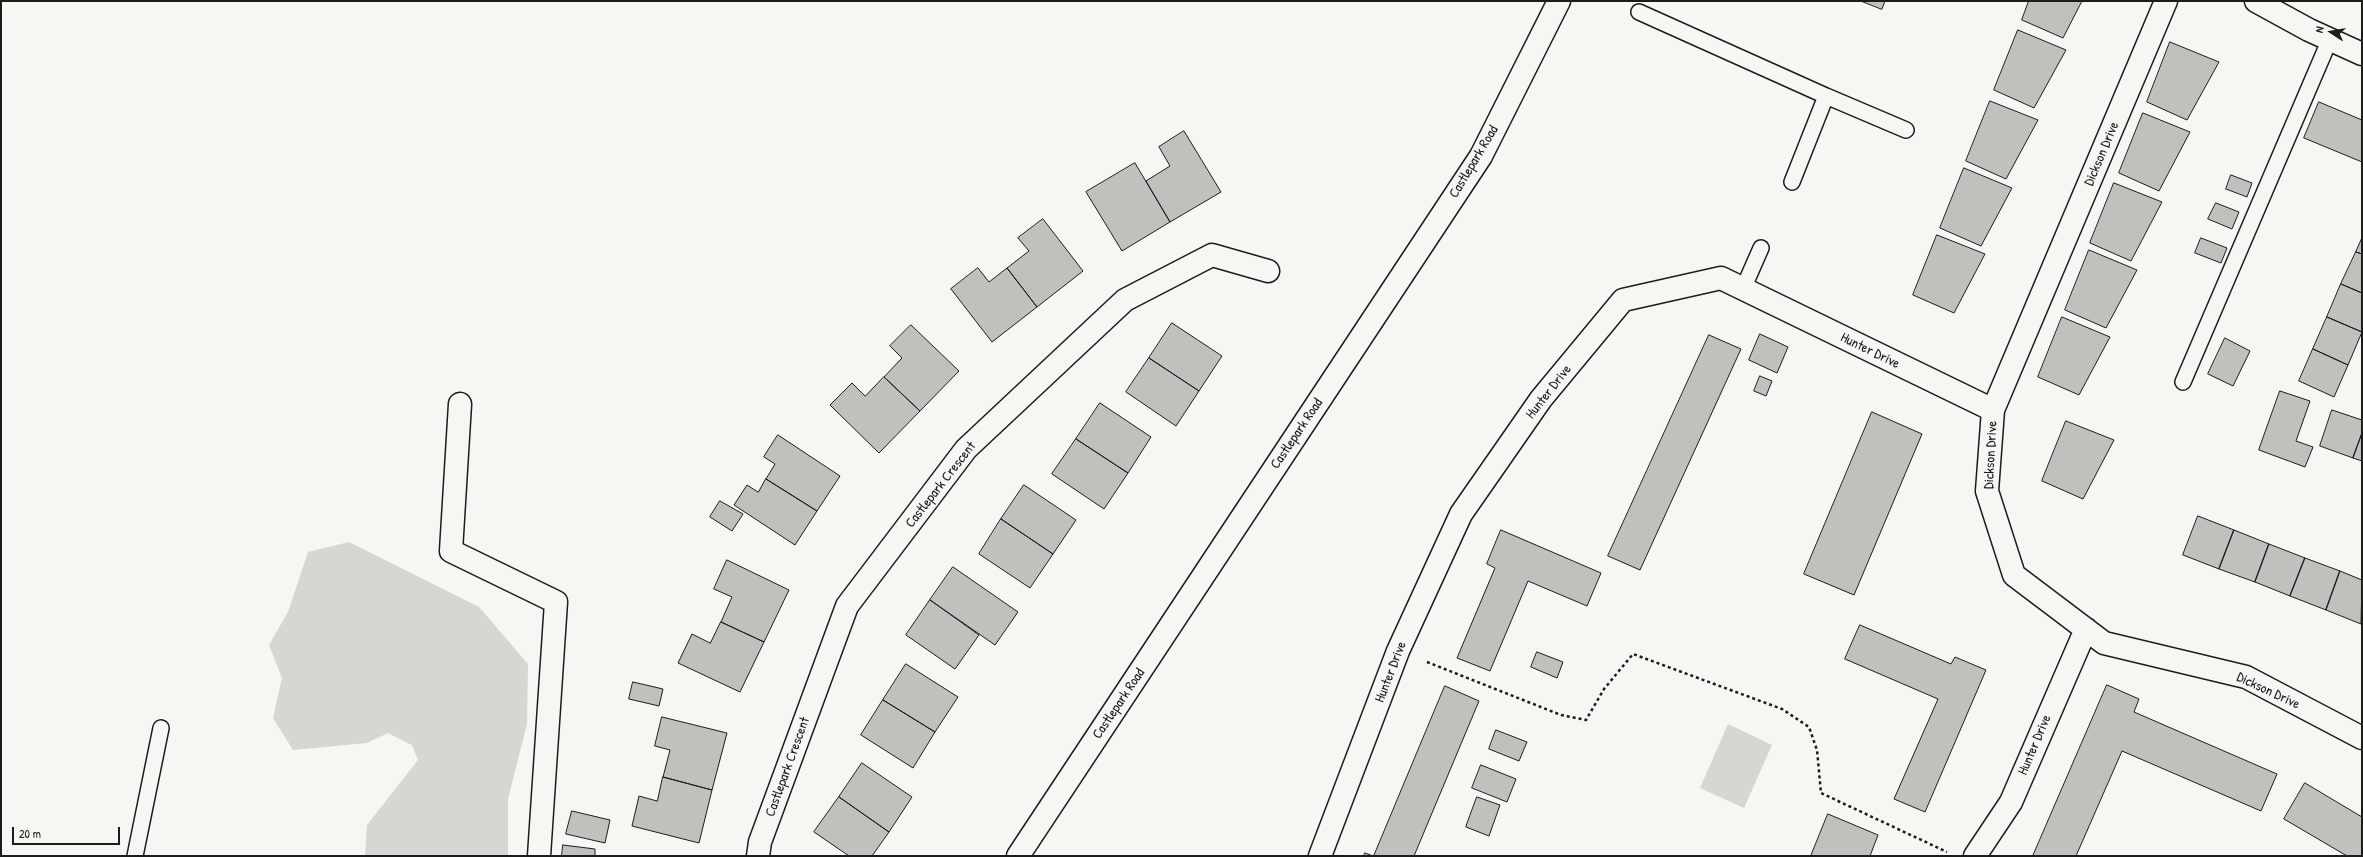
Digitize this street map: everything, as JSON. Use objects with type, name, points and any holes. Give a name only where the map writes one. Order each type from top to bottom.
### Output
[{"type":"street","name":"Castlepark Road","points":[[1018,856],[1481,156],[1559,1]]},
{"type":"street","name":"Dickson Drive","points":[[2166,1],[1993,410],[1987,491],[2014,575],[2104,643],[2246,676],[2362,738]]},
{"type":"street","points":[[2256,1],[2309,30],[2362,54]]},
{"type":"street","name":"Castlepark Crescent","points":[[758,856],[760,842],[847,606],[966,449],[1125,300],[1212,255],[1268,271]]},
{"type":"street","name":"Hunter Drive","points":[[1320,856],[1398,651],[1461,514],[1541,399],[1623,300],[1721,278],[1993,410]]},
{"type":"street","points":[[460,404],[451,551],[556,602],[539,856]]},
{"type":"street","name":"Hunter Drive","points":[[1975,856],[2011,802],[2086,629]]},
{"type":"lane","points":[[1639,12],[1826,96],[1906,130]]},
{"type":"lane","points":[[2183,382],[2330,39]]},
{"type":"lane","points":[[1792,182],[1826,96]]},
{"type":"lane","points":[[1744,289],[1762,248]]},
{"type":"lane","points":[[135,856],[161,728]]},
{"type":"path","points":[[1398,651],[1561,715],[1586,720],[1604,689],[1633,654],[1775,707],[1810,727],[1817,750],[1821,792],[1954,856]]},
{"type":"shaded area","points":[[349,542],[479,607],[528,664],[527,724],[508,799],[508,856],[365,856],[367,825],[418,760],[412,745],[388,733],[367,743],[293,750],[273,718],[282,678],[269,645],[288,612],[308,552]]},
{"type":"shaded area","points":[[1728,724],[1772,745],[1744,808],[1700,788]]},
{"type":"building","points":[[1861,1],[1885,1],[1882,9]]},
{"type":"building","points":[[2029,1],[2082,1],[2063,38],[2022,20]]},
{"type":"building","points":[[2018,30],[2066,50],[2034,108],[1994,90]]},
{"type":"building","points":[[2170,42],[2219,62],[2187,120],[2147,102]]},
{"type":"building","points":[[1990,101],[2038,120],[2006,179],[1966,161]]},
{"type":"building","points":[[2319,102],[2362,120],[2362,162],[2304,138]]},
{"type":"building","points":[[2143,113],[2190,132],[2159,191],[2119,173]]},
{"type":"building","points":[[1184,131],[1221,192],[1170,222],[1146,181],[1170,166],[1159,147]]},
{"type":"building","points":[[1135,163],[1170,222],[1122,251],[1086,192]]},
{"type":"building","points":[[1964,168],[2012,188],[1981,246],[1940,228]]},
{"type":"building","points":[[2231,175],[2252,183],[2247,197],[2226,189]]},
{"type":"building","points":[[2114,183],[2162,202],[2131,261],[2090,243]]},
{"type":"building","points":[[2216,203],[2239,212],[2232,229],[2208,219]]},
{"type":"building","points":[[1043,219],[1083,271],[1037,307],[1007,268],[1029,251],[1018,238]]},
{"type":"building","points":[[1937,235],[1985,254],[1954,313],[1913,295]]},
{"type":"building","points":[[2201,238],[2227,248],[2221,263],[2195,253]]},
{"type":"building","points":[[2362,238],[2362,254],[2356,252]]},
{"type":"building","points":[[2089,250],[2137,270],[2106,328],[2065,310]]},
{"type":"building","points":[[2356,252],[2362,254],[2362,293],[2341,284]]},
{"type":"building","points":[[978,268],[989,282],[1007,268],[1037,307],[992,342],[951,289]]},
{"type":"building","points":[[2341,284],[2362,293],[2362,332],[2327,317]]},
{"type":"building","points":[[2062,317],[2110,337],[2079,395],[2038,377]]},
{"type":"building","points":[[2327,317],[2362,332],[2348,365],[2313,349]]},
{"type":"building","points":[[1172,323],[1222,356],[1199,391],[1149,358]]},
{"type":"building","points":[[911,325],[959,371],[920,411],[884,377],[902,358],[890,346]]},
{"type":"building","points":[[1760,334],[1788,347],[1777,373],[1749,360]]},
{"type":"building","points":[[1709,335],[1741,349],[1640,570],[1608,556]]},
{"type":"building","points":[[2225,338],[2250,351],[2233,386],[2208,374]]},
{"type":"building","points":[[2313,349],[2348,365],[2334,397],[2299,381]]},
{"type":"building","points":[[1149,358],[1199,391],[1176,426],[1126,392]]},
{"type":"building","points":[[1760,376],[1772,381],[1766,396],[1754,391]]},
{"type":"building","points":[[884,377],[920,411],[879,453],[830,405],[852,383],[865,396]]},
{"type":"building","points":[[2280,391],[2310,401],[2296,441],[2313,447],[2305,467],[2259,450]]},
{"type":"building","points":[[1100,403],[1151,437],[1128,473],[1076,439]]},
{"type":"building","points":[[2332,410],[2362,420],[2362,433],[2353,458],[2320,446]]},
{"type":"building","points":[[1872,412],[1922,434],[1854,595],[1804,574]]},
{"type":"building","points":[[2066,421],[2114,440],[2083,499],[2042,481]]},
{"type":"building","points":[[2362,433],[2362,461],[2353,458]]},
{"type":"building","points":[[778,435],[840,476],[817,511],[766,479],[775,464],[764,457]]},
{"type":"building","points":[[1076,439],[1128,473],[1104,509],[1052,474]]},
{"type":"building","points":[[766,479],[817,511],[795,545],[734,505],[747,485],[758,492]]},
{"type":"building","points":[[1024,485],[1076,520],[1053,554],[1001,519]]},
{"type":"building","points":[[720,501],[743,514],[732,531],[710,517]]},
{"type":"building","points":[[2198,516],[2234,530],[2219,569],[2183,555]]},
{"type":"building","points":[[1001,519],[1053,554],[1030,588],[979,554]]},
{"type":"building","points":[[1501,530],[1601,573],[1587,606],[1528,581],[1490,671],[1457,658],[1495,568],[1487,564]]},
{"type":"building","points":[[2234,530],[2269,544],[2255,582],[2219,569]]},
{"type":"building","points":[[2269,544],[2305,558],[2290,596],[2255,582]]},
{"type":"building","points":[[2305,558],[2340,571],[2326,610],[2290,596]]},
{"type":"building","points":[[727,560],[789,590],[764,642],[721,622],[732,597],[714,589]]},
{"type":"building","points":[[953,567],[1018,612],[995,645],[930,600]]},
{"type":"building","points":[[2340,571],[2362,580],[2361,624],[2326,610]]},
{"type":"building","points":[[930,600],[979,635],[955,669],[906,635]]},
{"type":"building","points":[[721,622],[764,642],[740,692],[678,663],[692,634],[710,643]]},
{"type":"building","points":[[1860,625],[1951,664],[1955,657],[1986,670],[1925,812],[1894,799],[1938,699],[1845,659]]},
{"type":"building","points":[[1537,652],[1563,662],[1557,678],[1531,667]]},
{"type":"building","points":[[906,664],[958,697],[935,732],[883,700]]},
{"type":"building","points":[[633,682],[663,689],[659,706],[629,699]]},
{"type":"building","points":[[2107,685],[2139,699],[2134,712],[2277,774],[2261,811],[2122,751],[2076,856],[2033,856]]},
{"type":"building","points":[[1445,686],[1479,701],[1414,856],[1374,856]]},
{"type":"building","points":[[883,700],[935,732],[913,768],[861,735]]},
{"type":"building","points":[[662,717],[727,733],[712,790],[663,777],[670,750],[655,746]]},
{"type":"building","points":[[1496,730],[1527,742],[1519,761],[1489,749]]},
{"type":"building","points":[[862,763],[912,797],[889,832],[839,797]]},
{"type":"building","points":[[1481,765],[1516,779],[1507,802],[1472,788]]},
{"type":"building","points":[[663,777],[712,790],[699,843],[632,826],[639,796],[657,801]]},
{"type":"building","points":[[2305,783],[2362,817],[2362,856],[2347,856],[2284,819]]},
{"type":"building","points":[[839,797],[889,832],[872,856],[849,856],[814,832]]},
{"type":"building","points":[[1477,797],[1500,805],[1489,836],[1466,827]]},
{"type":"building","points":[[572,811],[610,820],[605,843],[566,834]]},
{"type":"building","points":[[1828,814],[1878,835],[1870,856],[1811,856]]},
{"type":"building","points":[[563,845],[595,849],[595,856],[562,856]]},
{"type":"building","points":[[1365,853],[1373,856],[1364,856]]}]
